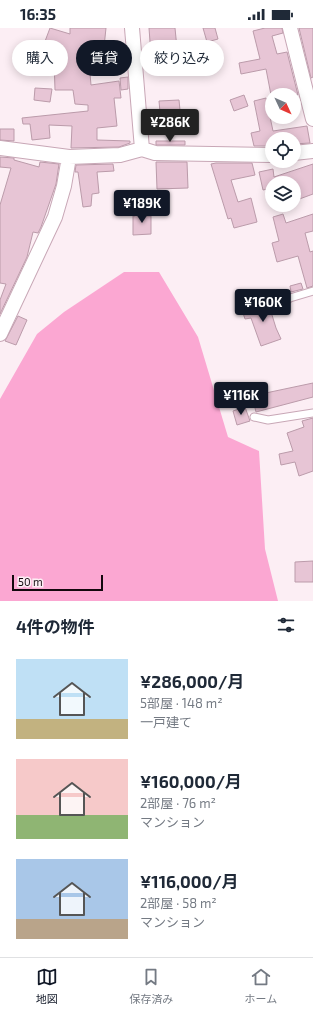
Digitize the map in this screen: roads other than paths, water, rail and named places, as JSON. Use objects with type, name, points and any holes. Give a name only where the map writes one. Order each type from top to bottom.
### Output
[{"type":"street","points":[[132,28],[142,149]]},
{"type":"street","points":[[290,28],[313,119]]},
{"type":"street","points":[[0,148],[69,157],[120,155],[142,149],[155,153],[265,154]]},
{"type":"street","points":[[301,152],[313,151]]},
{"type":"street","points":[[0,334],[55,217],[64,186],[69,157]]},
{"type":"lane","points":[[276,309],[290,298],[313,291]]},
{"type":"lane","points":[[254,417],[268,420],[313,413]]}]
